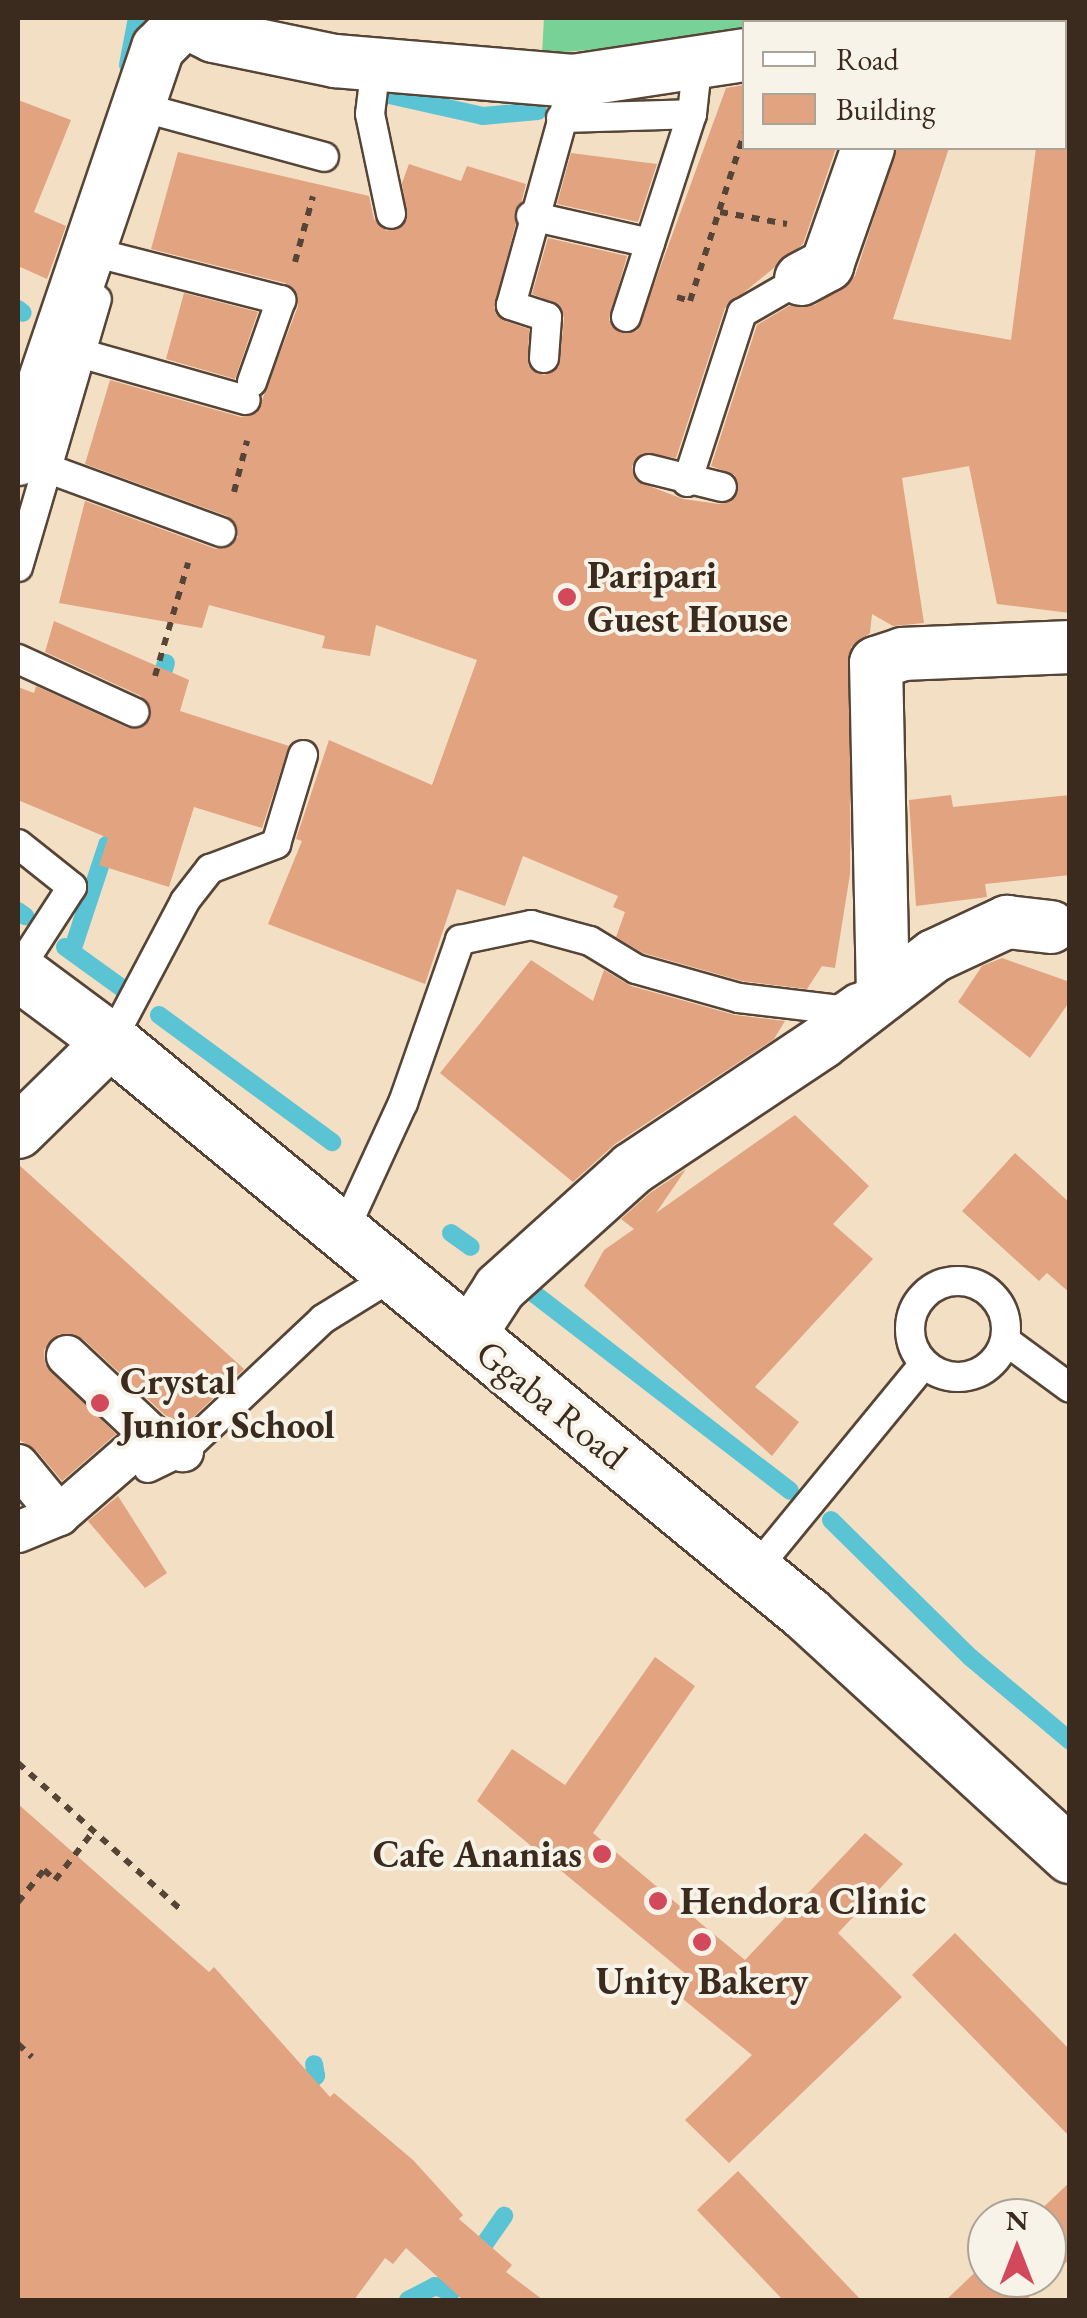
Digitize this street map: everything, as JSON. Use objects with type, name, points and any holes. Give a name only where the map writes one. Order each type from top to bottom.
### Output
[{"type":"street","points":[[28,462],[173,30],[567,99],[721,57]]},
{"type":"street","points":[[801,278],[827,265],[867,150]]},
{"type":"street","points":[[882,987],[876,664],[904,654],[1070,647]]},
{"type":"street","points":[[469,1336],[500,1288],[632,1168],[882,987],[934,956],[1007,922],[1051,927]]},
{"type":"street","name":"Ggaba Road","points":[[18,971],[111,1041],[754,1570],[1070,1856]]},
{"type":"street","points":[[18,1132],[111,1041]]},
{"type":"street","points":[[18,1532],[59,1516],[161,1452],[67,1356]]},
{"type":"street","points":[[18,1465],[59,1516]]},
{"type":"lane","points":[[18,567],[28,462],[83,354],[108,256],[155,110],[168,95],[173,30]]},
{"type":"lane","points":[[626,318],[692,114],[721,57]]},
{"type":"lane","points":[[376,64],[370,114],[391,214]]},
{"type":"lane","points":[[544,358],[547,316],[510,305],[530,216],[567,99],[692,114]]},
{"type":"lane","points":[[155,110],[324,158]]},
{"type":"lane","points":[[530,216],[650,243]]},
{"type":"lane","points":[[83,354],[249,391],[281,300],[108,256]]},
{"type":"lane","points":[[687,482],[742,313],[801,278]]},
{"type":"lane","points":[[28,462],[211,528]]},
{"type":"lane","points":[[649,469],[687,482],[722,487]]},
{"type":"lane","points":[[25,655],[134,712]]},
{"type":"lane","points":[[111,1041],[185,901],[210,870],[276,844],[303,755]]},
{"type":"lane","points":[[18,844],[72,887],[18,971]]},
{"type":"lane","points":[[344,1231],[403,1104],[460,940],[530,926],[590,941],[636,969],[694,986],[839,1010],[882,987]]},
{"type":"lane","points":[[161,1452],[323,1318],[396,1274]]},
{"type":"lane","points":[[945,1282],[971,1282],[992,1294],[1006,1316],[1006,1341],[994,1364],[972,1377],[946,1377],[924,1364],[911,1343],[911,1318],[922,1295],[945,1282]]},
{"type":"lane","points":[[1006,1341],[1070,1388]]},
{"type":"lane","points":[[754,1570],[924,1364]]},
{"type":"path","points":[[637,286],[690,301],[742,140]]},
{"type":"path","points":[[281,300],[324,158]]},
{"type":"path","points":[[154,680],[258,404],[249,391]]},
{"type":"path","points":[[18,1763],[180,1908]]},
{"type":"path","points":[[18,1902],[44,1870],[55,1880],[92,1832]]},
{"type":"path","points":[[18,2044],[32,2057]]},
{"type":"green space","points":[[544,18],[930,18],[742,20],[742,36],[542,54]]},
{"type":"building","points":[[742,85],[742,150],[835,150],[803,244],[725,308],[676,458],[643,453],[632,466],[636,481],[683,499],[719,504],[735,498],[735,475],[711,466],[757,325],[789,306],[815,305],[855,276],[896,150],[948,150],[893,319],[1011,340],[1036,150],[1067,150],[1070,131],[1070,613],[997,604],[969,466],[902,478],[924,623],[893,626],[872,614],[870,633],[851,647],[850,874],[835,968],[822,966],[807,989],[742,981],[643,953],[616,937],[625,912],[613,907],[618,896],[523,856],[505,906],[457,889],[425,984],[268,924],[302,841],[296,839],[329,740],[432,785],[477,660],[376,625],[370,656],[322,648],[325,636],[209,605],[202,628],[59,603],[85,501],[216,549],[238,537],[227,516],[85,464],[110,380],[241,417],[257,413],[298,306],[294,289],[285,283],[151,249],[178,152],[369,196],[374,219],[387,231],[407,220],[402,183],[409,164],[461,181],[467,166],[526,184],[494,308],[505,321],[529,329],[528,365],[544,375],[559,367],[564,318],[558,304],[532,294],[548,238],[627,256],[609,320],[620,333],[637,331],[726,88]]},
{"type":"building","points":[[18,100],[71,120],[34,212],[66,226],[47,279],[18,266]]},
{"type":"building","points":[[571,153],[657,164],[638,222],[557,204]]},
{"type":"building","points":[[184,293],[258,312],[235,379],[166,359]]},
{"type":"building","points":[[54,621],[189,680],[180,711],[289,746],[262,828],[194,807],[169,887],[99,865],[108,838],[18,800],[18,687],[34,693],[36,686],[128,728],[150,718],[141,696],[45,652]]},
{"type":"building","points":[[951,795],[953,807],[1070,795],[1070,875],[985,884],[987,897],[916,906],[909,800]]},
{"type":"building","points":[[1002,958],[1070,982],[1070,1001],[1030,1058],[958,1002],[982,966]]},
{"type":"building","points":[[531,960],[593,1001],[604,970],[631,986],[735,1015],[785,1021],[774,1039],[615,1144],[573,1182],[440,1073]]},
{"type":"building","points":[[795,1115],[869,1186],[833,1224],[873,1259],[755,1387],[799,1422],[772,1456],[584,1286],[604,1250],[634,1229],[621,1219],[650,1193],[686,1169],[656,1213]]},
{"type":"building","points":[[1015,1153],[1070,1203],[1070,1293],[1047,1273],[1039,1281],[962,1211]]},
{"type":"building","points":[[18,1164],[244,1369],[185,1425],[165,1415],[83,1339],[59,1334],[44,1350],[45,1364],[116,1434],[62,1481],[36,1450],[18,1439]]},
{"type":"building","points":[[118,1496],[167,1573],[145,1588],[88,1521]]},
{"type":"building","points":[[655,1657],[695,1686],[593,1833],[681,1907],[745,1960],[865,1833],[903,1864],[838,1933],[902,1997],[729,2163],[685,2120],[752,2055],[673,1991],[687,1975],[477,1801],[512,1749],[565,1785]]},
{"type":"building","points":[[18,1804],[209,1972],[214,1967],[330,2097],[334,2093],[413,2160],[463,2215],[459,2219],[512,2265],[506,2272],[543,2300],[463,2300],[406,2248],[393,2264],[385,2258],[354,2300],[18,2300]]},
{"type":"building","points":[[955,1933],[1070,2050],[1070,2137],[912,1975]]},
{"type":"building","points":[[738,2171],[861,2300],[783,2300],[697,2210]]},
{"type":"building","points":[[1070,2182],[1067,2262],[1067,2198],[1053,2198]]},
{"type":"building","points":[[967,2280],[967,2298],[1028,2298],[1026,2300],[946,2300]]},
{"type":"waterway","points":[[128,65],[137,18]]},
{"type":"waterway","points":[[367,90],[483,116],[538,111]]},
{"type":"waterway","points":[[18,309],[23,313]]},
{"type":"waterway","points":[[141,739],[166,663]]},
{"type":"waterway","points":[[72,951],[107,845]]},
{"type":"waterway","points":[[18,911],[25,916]]},
{"type":"waterway","points":[[65,947],[126,991]]},
{"type":"waterway","points":[[159,1015],[332,1142]]},
{"type":"waterway","points":[[451,1233],[471,1247]]},
{"type":"waterway","points":[[515,1279],[790,1491]]},
{"type":"waterway","points":[[831,1520],[970,1657],[1070,1741]]},
{"type":"waterway","points":[[296,2095],[316,2076],[314,2064]]},
{"type":"waterway","points":[[408,2300],[435,2286],[451,2292],[504,2216]]},
{"type":"place","name":"Paripari Guest House","points":[[567,597]]},
{"type":"place","name":"Crystal Junior School","points":[[100,1403]]},
{"type":"place","name":"Cafe Ananias","points":[[602,1854]]},
{"type":"place","name":"Hendora Clinic","points":[[658,1901]]},
{"type":"place","name":"Unity Bakery","points":[[702,1942]]}]
